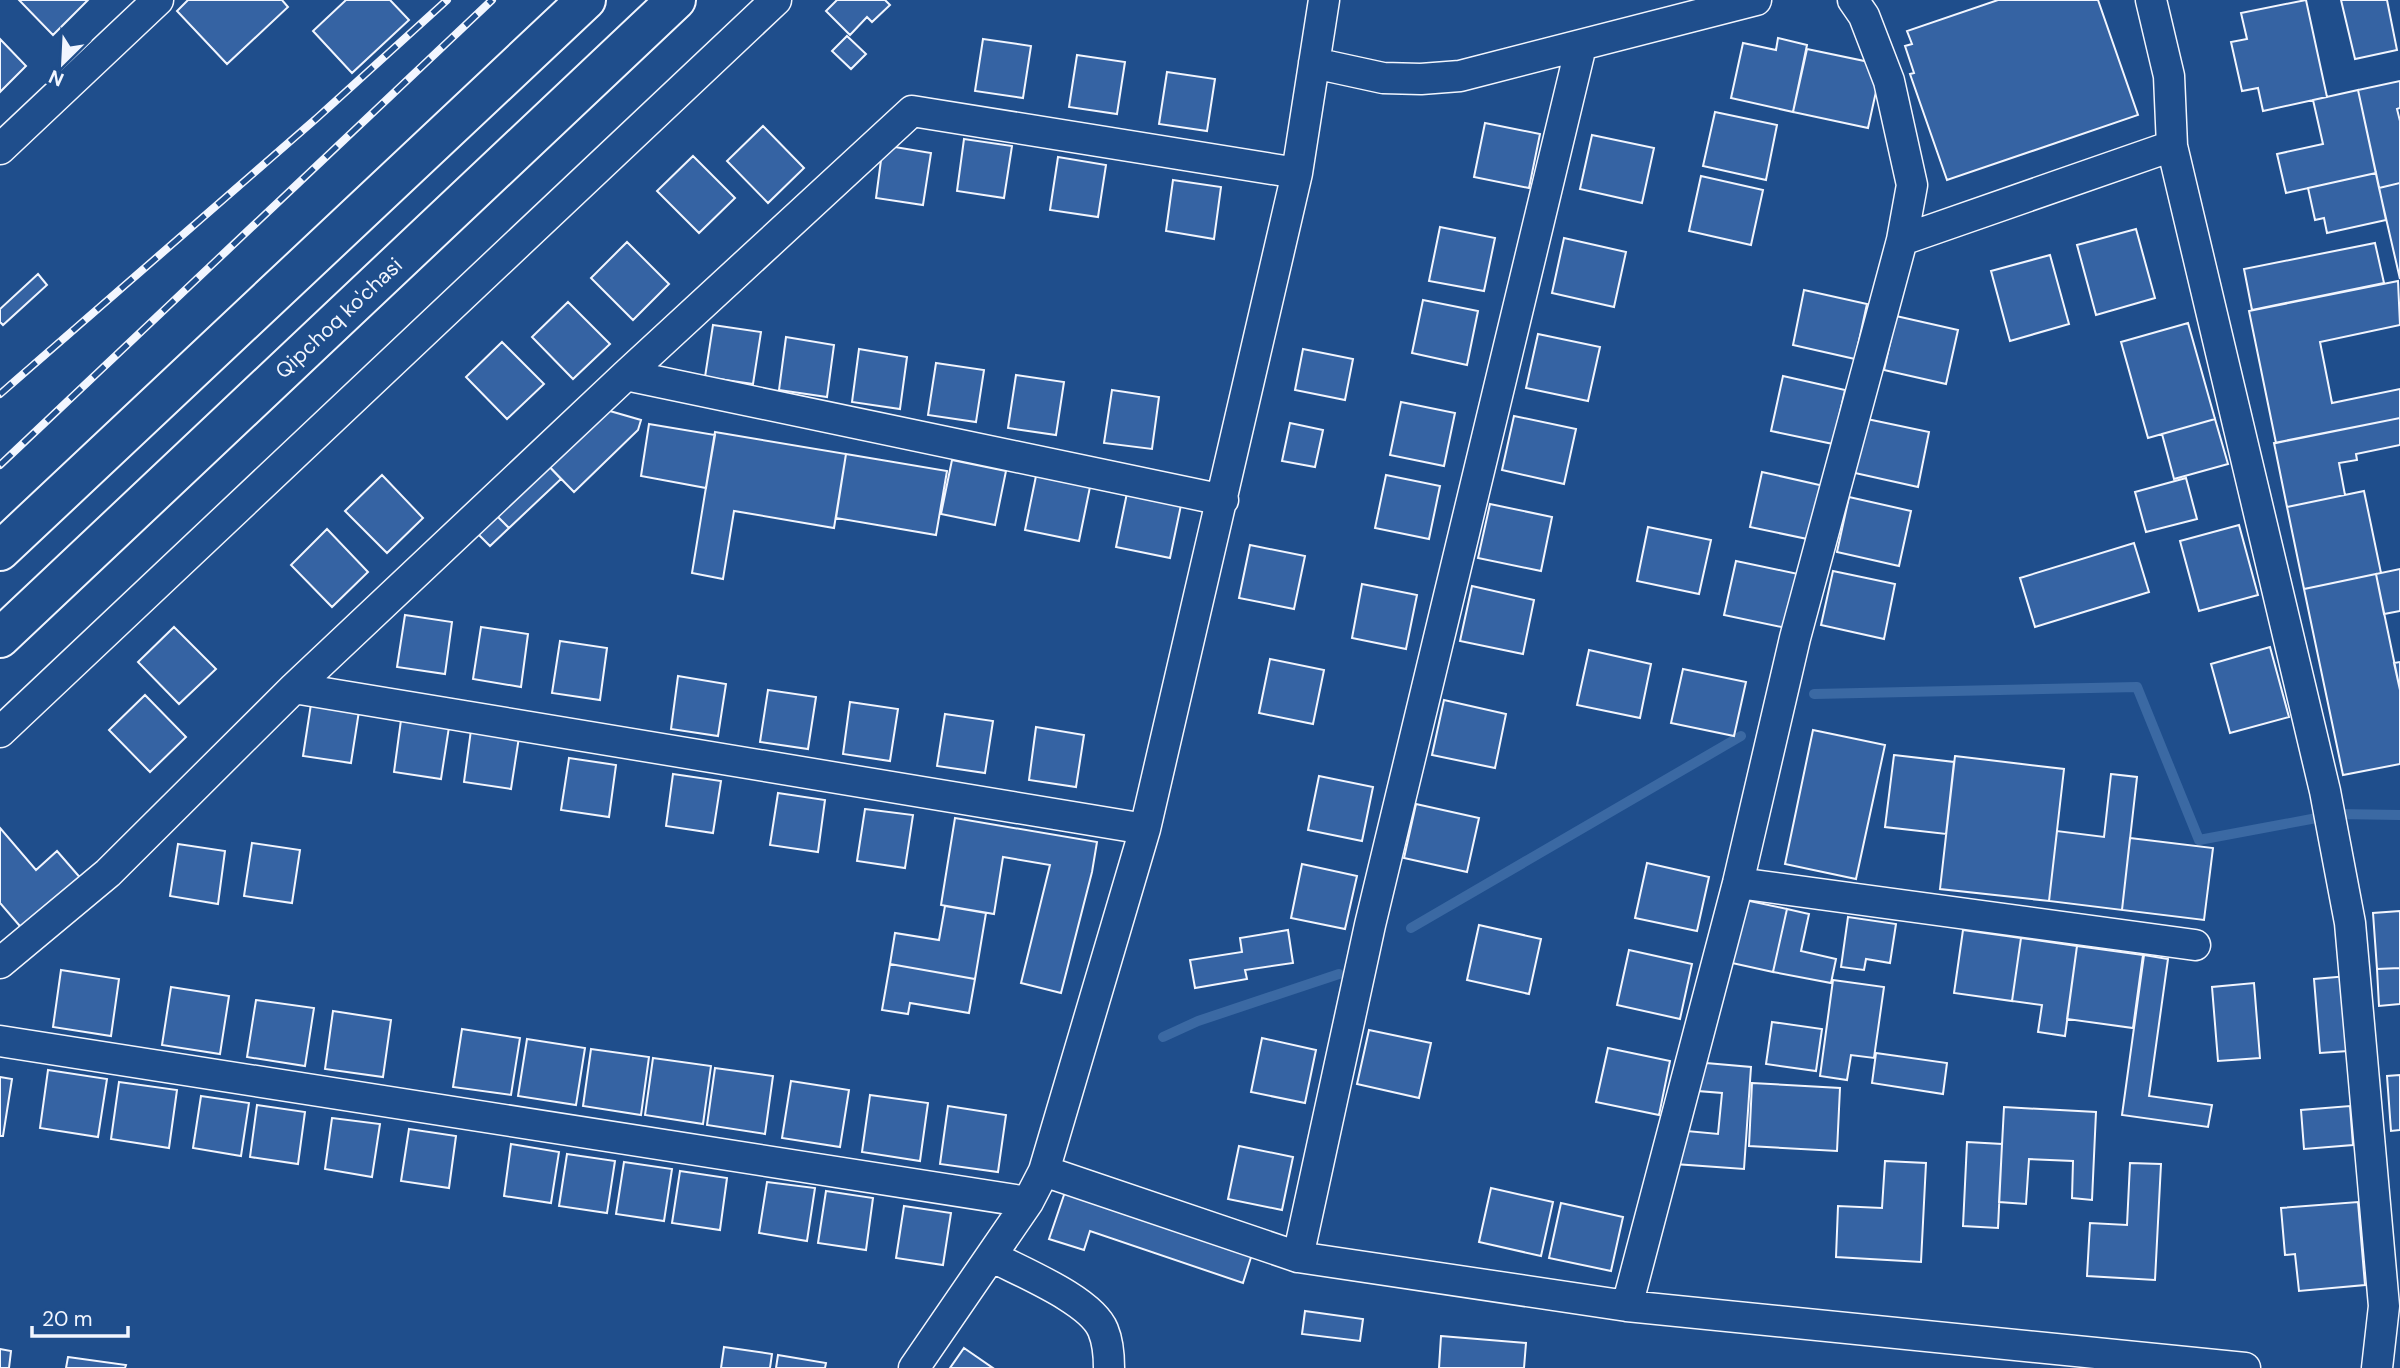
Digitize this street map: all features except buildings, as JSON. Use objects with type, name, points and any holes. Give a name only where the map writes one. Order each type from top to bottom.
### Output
[{"type":"main road","points":[[0,551],[586,0]]},
{"type":"main road","name":"Qipchoq ko'chasi","points":[[0,638],[676,0]]},
{"type":"street","points":[[0,149],[158,0]]},
{"type":"street","points":[[0,732],[775,0]]},
{"type":"street","points":[[914,1368],[1028,1202],[1044,1171],[1145,829],[1297,173],[1324,0]]},
{"type":"street","points":[[1314,64],[1383,78],[1460,76],[1756,0]]},
{"type":"street","points":[[1627,1306],[1738,883],[1794,638],[1902,240],[1912,185],[1889,81],[1864,16],[1853,0]]},
{"type":"street","points":[[2151,0],[2169,76],[2172,146],[2329,816],[2350,923],[2384,1306],[2377,1368]]},
{"type":"street","points":[[1298,1257],[1370,925],[1581,46]]},
{"type":"street","points":[[0,963],[108,873],[294,688],[626,374],[912,111],[1297,173]]},
{"type":"street","points":[[1902,240],[2172,146]]},
{"type":"street","points":[[626,374],[1223,500]]},
{"type":"street","points":[[294,688],[1145,829]]},
{"type":"street","points":[[1738,883],[2195,945]]},
{"type":"street","points":[[0,1041],[1028,1202]]},
{"type":"street","points":[[1044,1171],[1298,1257],[1627,1306],[2245,1368]]},
{"type":"street","points":[[991,1256],[1082,1304],[1103,1329],[1109,1368]]},
{"type":"waterway","points":[[1814,694],[2137,687],[2199,840],[2338,814],[2400,815]]},
{"type":"waterway","points":[[1411,928],[1741,736]]},
{"type":"waterway","points":[[1163,1037],[1198,1021],[1339,974]]},
{"type":"railway","points":[[0,394],[318,117],[447,0]]},
{"type":"railway","points":[[0,465],[492,0]]}]
